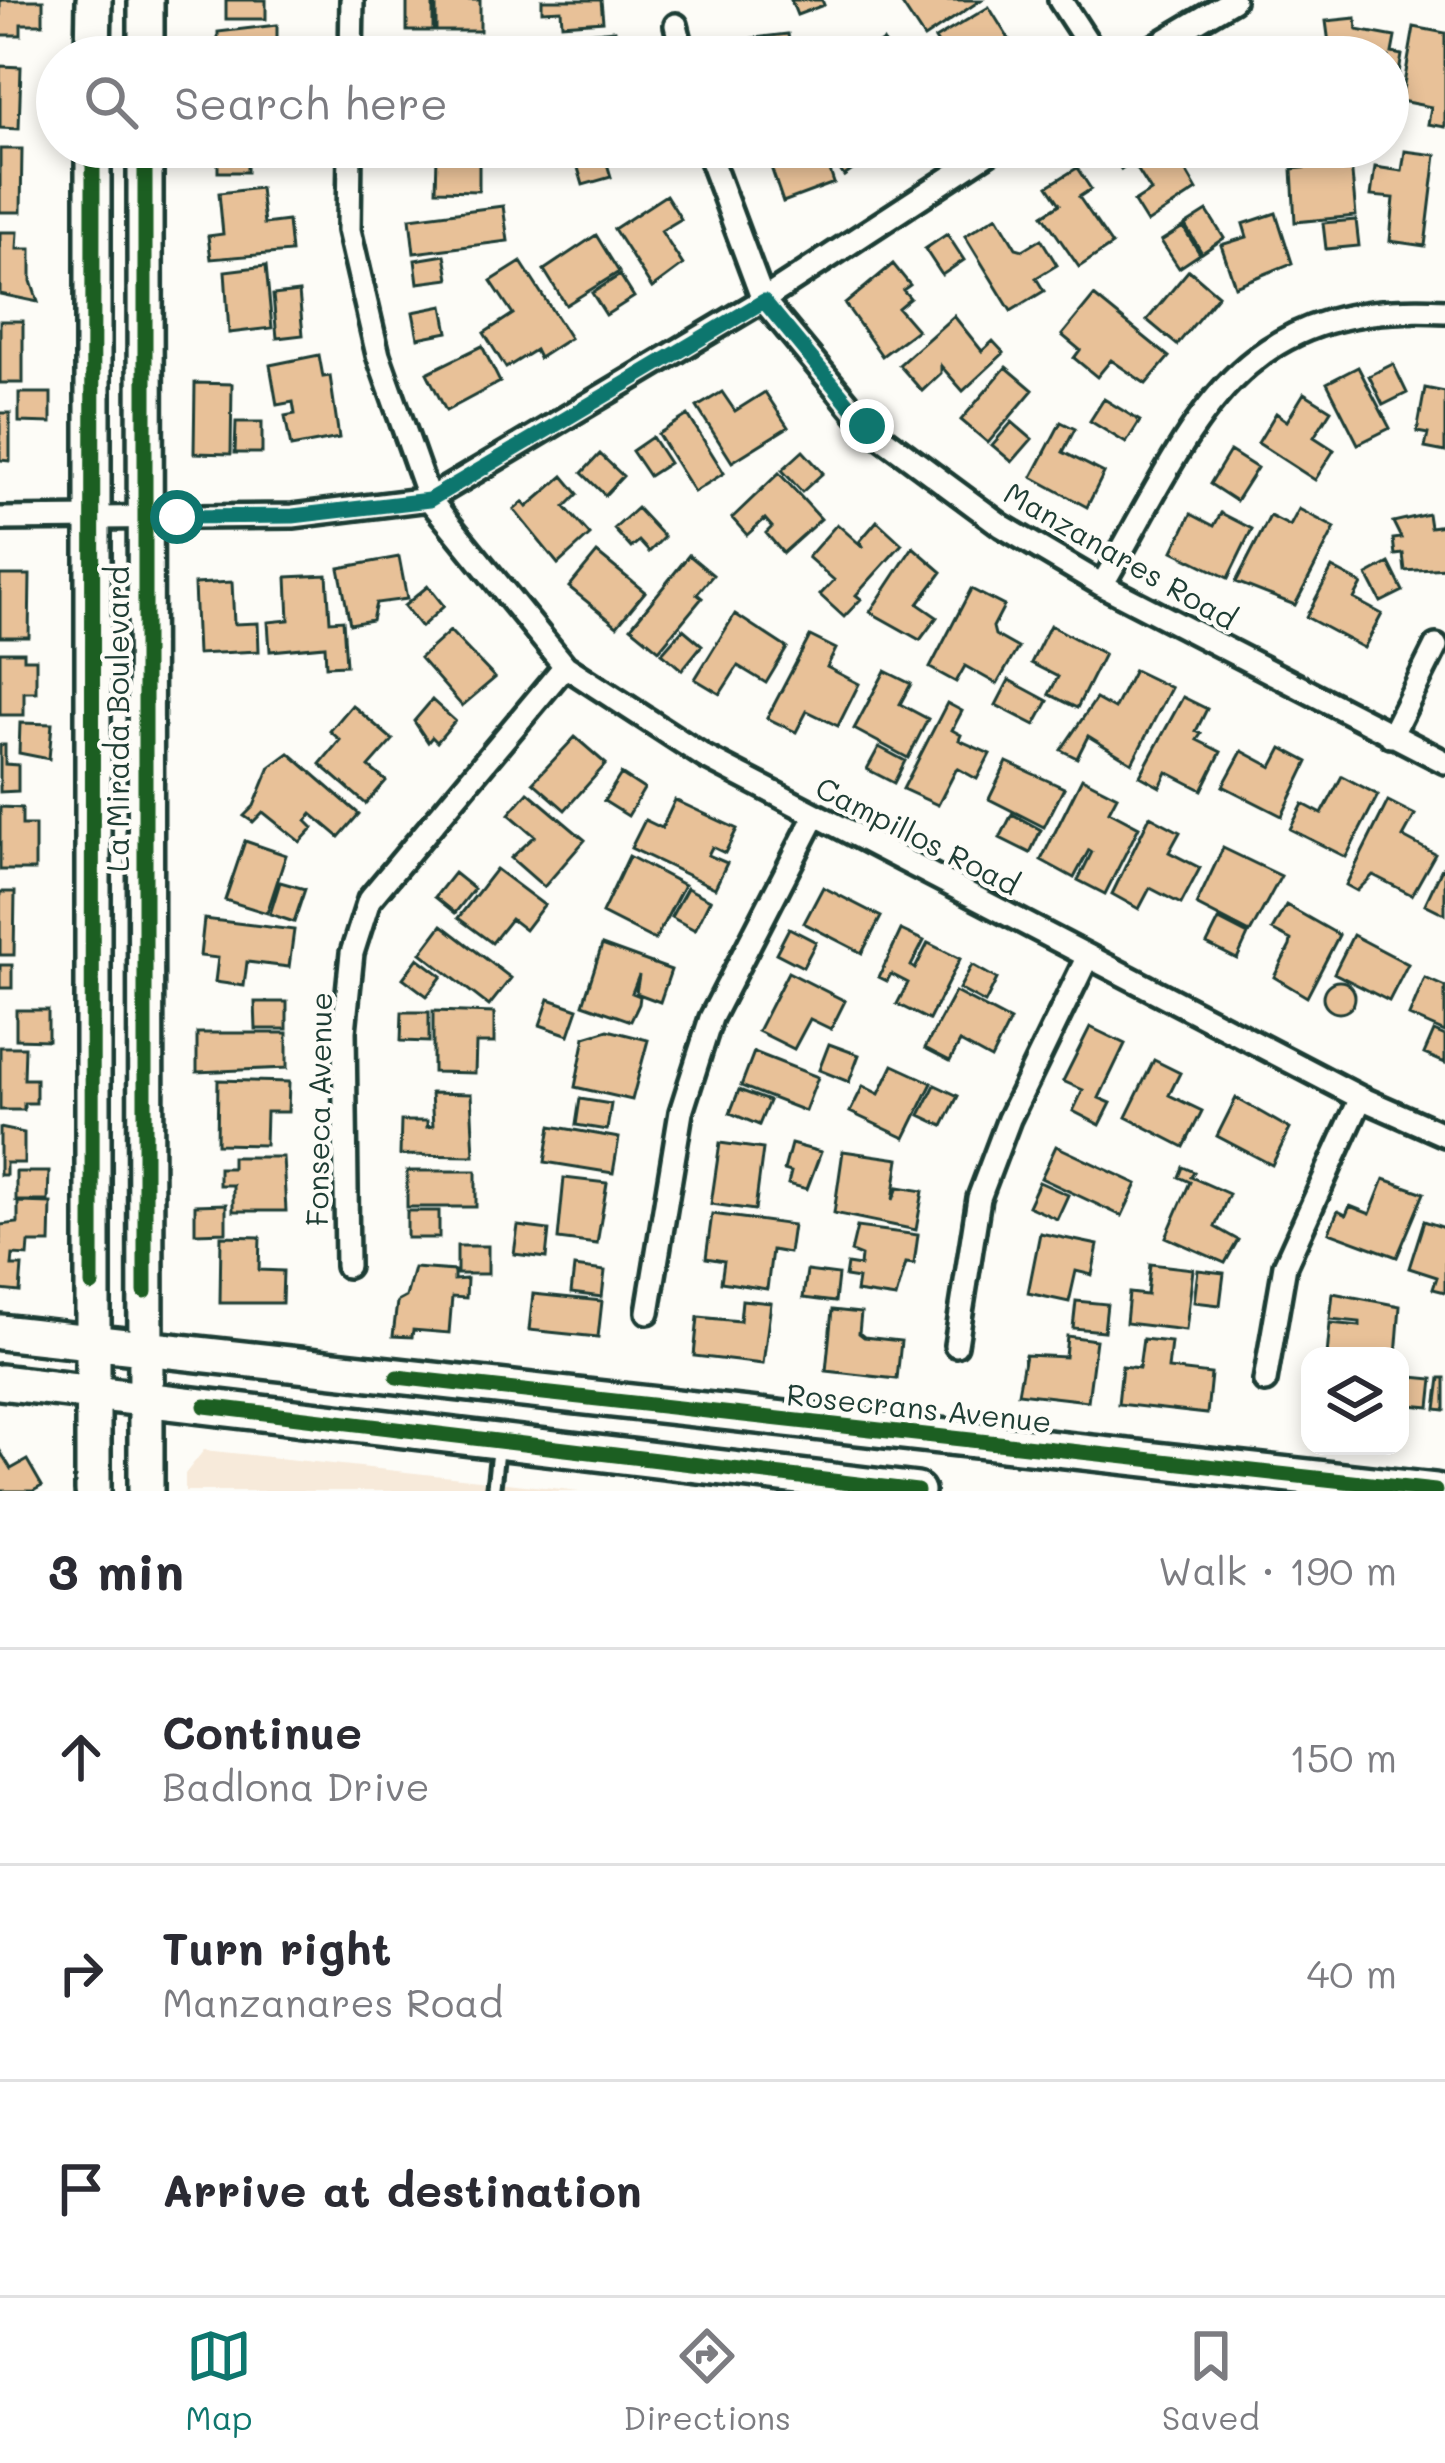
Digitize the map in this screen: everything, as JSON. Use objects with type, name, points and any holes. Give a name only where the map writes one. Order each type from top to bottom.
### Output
[{"type":"main road","points":[[93,36],[94,0]]},
{"type":"main road","points":[[146,0],[146,36]]},
{"type":"main road","name":"La Mirada Boulevard","points":[[93,168],[93,1491]]},
{"type":"main road","name":"La Mirada Boulevard","points":[[145,168],[146,1491]]},
{"type":"main road","name":"Rosecrans Avenue","points":[[0,1332],[1436,1491]]},
{"type":"main road","points":[[0,1382],[834,1486],[917,1491]]},
{"type":"main road","points":[[834,1486],[841,1426]]},
{"type":"street","points":[[351,36],[352,0]]},
{"type":"street","points":[[1060,0],[1083,36]]},
{"type":"street","points":[[1172,36],[1233,0]]},
{"type":"street","points":[[676,26],[679,36]]},
{"type":"street","points":[[350,168],[349,230],[378,355],[429,500]]},
{"type":"street","name":"Manzanares Road","points":[[714,168],[764,301],[867,426],[1002,526],[1102,585],[1445,762]]},
{"type":"street","points":[[0,519],[293,516],[429,500],[764,301],[965,168]]},
{"type":"street","points":[[1102,585],[1208,405],[1256,356],[1323,319],[1393,308],[1445,311]]},
{"type":"street","name":"Campillos Road","points":[[429,500],[565,666],[705,758],[1361,1098],[1445,1135]]},
{"type":"street","points":[[1391,736],[1436,646]]},
{"type":"street","name":"Fonseca Avenue","points":[[347,1266],[344,1031],[352,953],[369,900],[565,666]]},
{"type":"street","points":[[648,1312],[681,1112],[711,1018],[815,816]]},
{"type":"street","points":[[956,1345],[979,1198],[1009,1119],[1088,956]]},
{"type":"street","points":[[1265,1382],[1285,1265],[1361,1098]]},
{"type":"lane","points":[[493,1491],[498,1441]]},
{"type":"shaded area","points":[[204,1450],[580,1491],[185,1491],[185,1474]]},
{"type":"building","points":[[0,0],[43,0],[43,24],[21,24],[21,35],[0,35]]},
{"type":"building","points":[[226,0],[266,0],[266,19],[226,19]]},
{"type":"building","points":[[407,0],[433,0],[433,31],[407,31]]},
{"type":"building","points":[[436,0],[480,0],[480,31],[436,31]]},
{"type":"building","points":[[542,0],[601,0],[603,21],[562,24],[561,10],[542,11]]},
{"type":"building","points":[[791,0],[822,0],[824,5],[797,15]]},
{"type":"building","points":[[899,0],[981,0],[927,36]]},
{"type":"building","points":[[989,7],[1007,36],[940,36]]},
{"type":"building","points":[[1356,18],[1357,30],[1390,36],[1328,36],[1326,21]]},
{"type":"building","points":[[277,25],[277,36],[218,36],[218,32]]},
{"type":"building","points":[[1414,27],[1445,33],[1445,127],[1428,124],[1431,107],[1409,103]]},
{"type":"building","points":[[615,30],[616,36],[555,36]]},
{"type":"building","points":[[0,66],[21,67],[19,129],[0,128]]},
{"type":"building","points":[[0,149],[22,149],[21,212],[0,212]]},
{"type":"building","points":[[1409,152],[1436,155],[1425,246],[1390,241],[1394,198],[1371,196],[1375,168],[1409,168]]},
{"type":"building","points":[[218,168],[247,168],[247,172],[218,172]]},
{"type":"building","points":[[437,168],[479,168],[479,191],[436,190]]},
{"type":"building","points":[[578,168],[608,168],[611,177],[583,185]]},
{"type":"building","points":[[771,168],[829,168],[834,183],[783,202]]},
{"type":"building","points":[[1077,168],[1091,189],[1079,197],[1112,245],[1079,267],[1043,215],[1060,204],[1048,186]]},
{"type":"building","points":[[1136,168],[1184,168],[1197,190],[1147,223],[1134,202],[1151,191]]},
{"type":"building","points":[[1351,168],[1356,216],[1295,222],[1292,169]]},
{"type":"building","points":[[260,188],[264,224],[288,221],[291,252],[211,259],[208,236],[223,234],[219,193]]},
{"type":"building","points":[[666,195],[681,219],[661,231],[683,265],[652,288],[614,229]]},
{"type":"building","points":[[503,206],[508,241],[414,253],[410,218]]},
{"type":"building","points":[[1207,211],[1224,238],[1202,253],[1185,225]]},
{"type":"building","points":[[1276,213],[1292,263],[1235,286],[1221,245],[1247,237],[1243,224]]},
{"type":"building","points":[[997,216],[1016,248],[1023,250],[1041,239],[1057,265],[1036,278],[1044,291],[1011,311],[965,236]]},
{"type":"building","points":[[1356,220],[1359,246],[1326,249],[1323,223]]},
{"type":"building","points":[[1183,227],[1200,254],[1179,268],[1161,241]]},
{"type":"building","points":[[0,232],[18,232],[17,249],[31,249],[31,281],[38,302],[0,294]]},
{"type":"building","points":[[947,234],[964,260],[942,275],[925,249]]},
{"type":"building","points":[[596,235],[619,272],[566,305],[544,270]]},
{"type":"building","points":[[445,255],[449,279],[418,283],[415,260]]},
{"type":"building","points":[[521,262],[570,338],[539,358],[535,350],[506,368],[484,333],[513,314],[491,281]]},
{"type":"building","points":[[893,264],[910,285],[903,290],[910,298],[898,308],[917,330],[882,356],[845,304]]},
{"type":"building","points":[[266,266],[272,328],[229,333],[225,271]]},
{"type":"building","points":[[1189,270],[1218,295],[1177,345],[1147,320]]},
{"type":"building","points":[[620,275],[634,297],[606,315],[592,293]]},
{"type":"building","points":[[299,292],[303,335],[277,338],[273,295]]},
{"type":"building","points":[[1094,296],[1169,357],[1146,384],[1111,360],[1097,377],[1074,358],[1080,350],[1062,335]]},
{"type":"building","points":[[443,306],[448,332],[418,338],[413,312]]},
{"type":"building","points":[[954,316],[982,351],[993,341],[1004,353],[963,391],[941,366],[941,373],[922,391],[899,365]]},
{"type":"building","points":[[0,321],[23,321],[23,383],[0,383]]},
{"type":"building","points":[[482,346],[500,382],[446,411],[427,373]]},
{"type":"building","points":[[319,355],[323,377],[330,376],[339,438],[291,447],[285,416],[295,414],[293,402],[277,405],[270,365]]},
{"type":"building","points":[[1393,364],[1407,393],[1383,405],[1369,376]]},
{"type":"building","points":[[1006,367],[1033,390],[988,443],[961,420]]},
{"type":"building","points":[[1358,367],[1390,428],[1358,444],[1327,383]]},
{"type":"building","points":[[195,383],[232,384],[231,454],[194,453]]},
{"type":"building","points":[[1425,388],[1445,392],[1445,452],[1425,448],[1428,434],[1417,432]]},
{"type":"building","points":[[722,392],[735,411],[765,392],[788,427],[732,462],[697,407]]},
{"type":"building","points":[[19,393],[51,393],[51,423],[19,422]]},
{"type":"building","points":[[1304,393],[1331,410],[1314,437],[1334,450],[1315,480],[1258,443],[1276,413],[1287,421]]},
{"type":"building","points":[[1104,399],[1140,421],[1126,443],[1090,421]]},
{"type":"building","points":[[0,413],[10,413],[10,461],[0,460]]},
{"type":"building","points":[[688,415],[724,473],[694,492],[658,434]]},
{"type":"building","points":[[236,422],[262,422],[262,453],[235,453]]},
{"type":"building","points":[[1012,422],[1032,439],[1012,462],[992,445]]},
{"type":"building","points":[[1061,422],[1075,429],[1063,452],[1104,473],[1087,507],[1032,477]]},
{"type":"building","points":[[652,437],[669,463],[649,476],[632,451]]},
{"type":"building","points":[[803,451],[823,473],[802,492],[782,470]]},
{"type":"building","points":[[1230,451],[1257,468],[1236,501],[1210,484]]},
{"type":"building","points":[[600,454],[623,476],[605,495],[582,473]]},
{"type":"building","points":[[779,473],[821,519],[783,553],[766,533],[772,527],[765,519],[747,535],[732,518]]},
{"type":"building","points":[[563,476],[578,494],[565,507],[590,535],[558,564],[514,510],[523,502],[527,507]]},
{"type":"building","points":[[637,508],[664,537],[649,552],[639,541],[631,548],[614,529]]},
{"type":"building","points":[[1299,509],[1335,528],[1295,605],[1236,582],[1270,516],[1290,526]]},
{"type":"building","points":[[1221,513],[1252,529],[1228,578],[1173,551],[1191,514],[1214,526]]},
{"type":"building","points":[[1428,514],[1430,527],[1445,525],[1445,568],[1405,571],[1403,554],[1395,555],[1393,539],[1401,538],[1393,522]]},
{"type":"building","points":[[877,521],[902,544],[856,595],[861,599],[844,617],[820,595],[834,580],[808,557],[837,524],[864,548],[860,541]]},
{"type":"building","points":[[913,547],[942,572],[918,604],[937,617],[920,640],[870,612]]},
{"type":"building","points":[[597,553],[645,592],[617,626],[569,587]]},
{"type":"building","points":[[689,555],[713,575],[697,594],[702,598],[659,650],[631,627]]},
{"type":"building","points":[[399,557],[407,599],[376,603],[372,620],[350,624],[339,568]]},
{"type":"building","points":[[1389,563],[1403,591],[1381,602],[1367,575]]},
{"type":"building","points":[[1332,568],[1362,584],[1354,599],[1382,614],[1364,648],[1306,617]]},
{"type":"building","points":[[0,575],[30,575],[29,637],[0,637]]},
{"type":"building","points":[[327,575],[330,621],[343,620],[346,665],[326,666],[325,646],[270,651],[268,622],[289,620],[287,577]]},
{"type":"building","points":[[232,582],[234,624],[258,623],[259,651],[197,654],[194,584]]},
{"type":"building","points":[[428,586],[444,606],[421,627],[404,606]]},
{"type":"building","points":[[971,589],[1004,606],[993,627],[995,635],[1018,648],[997,684],[965,666],[956,682],[930,668]]},
{"type":"building","points":[[735,614],[787,648],[766,683],[738,666],[720,694],[695,679]]},
{"type":"building","points":[[1050,625],[1104,654],[1077,708],[1049,694],[1058,677],[1031,663]]},
{"type":"building","points":[[683,629],[702,645],[682,670],[662,653]]},
{"type":"building","points":[[450,631],[495,678],[462,706],[420,658]]},
{"type":"building","points":[[810,636],[836,649],[827,667],[859,684],[838,726],[807,711],[796,732],[767,718]]},
{"type":"building","points":[[0,652],[24,652],[24,659],[36,659],[36,692],[24,692],[24,715],[0,715]]},
{"type":"building","points":[[1134,670],[1171,688],[1132,763],[1088,736],[1077,758],[1061,750],[1096,699],[1114,709]]},
{"type":"building","points":[[885,671],[911,684],[900,704],[928,719],[908,758],[854,729]]},
{"type":"building","points":[[1009,680],[1048,701],[1035,725],[996,705]]},
{"type":"building","points":[[1183,697],[1207,709],[1196,731],[1201,734],[1197,740],[1221,752],[1202,790],[1167,772],[1160,787],[1140,776]]},
{"type":"building","points":[[432,700],[455,721],[437,742],[432,737],[428,742],[414,721]]},
{"type":"building","points":[[947,703],[962,711],[952,730],[961,735],[959,740],[990,754],[977,779],[957,768],[938,805],[903,789]]},
{"type":"building","points":[[352,705],[393,740],[369,767],[386,781],[366,804],[320,764],[340,740],[330,731]]},
{"type":"building","points":[[20,723],[52,724],[49,759],[19,753]]},
{"type":"building","points":[[575,737],[606,764],[565,810],[533,782]]},
{"type":"building","points":[[0,745],[5,745],[5,764],[18,765],[18,791],[0,792]]},
{"type":"building","points":[[879,747],[905,761],[894,783],[867,769]]},
{"type":"building","points":[[1282,748],[1308,762],[1282,816],[1223,786],[1242,751],[1272,767]]},
{"type":"building","points":[[289,753],[359,814],[339,837],[312,814],[306,821],[313,828],[300,842],[263,812],[253,822],[244,816],[254,806],[270,767]]},
{"type":"building","points":[[1007,762],[1064,788],[1044,827],[989,799]]},
{"type":"building","points":[[621,774],[644,789],[628,816],[604,801]]},
{"type":"building","points":[[1342,776],[1378,795],[1346,857],[1290,829],[1303,804],[1322,814]]},
{"type":"building","points":[[1082,778],[1117,796],[1109,811],[1139,827],[1105,894],[1078,880],[1089,850],[1074,878],[1041,860]]},
{"type":"building","points":[[528,792],[585,840],[544,887],[511,858],[535,836],[509,814]]},
{"type":"building","points":[[675,800],[737,829],[725,853],[712,847],[708,855],[727,863],[715,888],[631,848],[645,820],[662,828]]},
{"type":"building","points":[[1388,801],[1415,815],[1403,837],[1435,854],[1412,895],[1373,875],[1357,891],[1346,885]]},
{"type":"building","points":[[0,807],[22,808],[22,825],[35,825],[35,870],[0,870]]},
{"type":"building","points":[[1012,814],[1041,830],[1030,853],[1000,838]]},
{"type":"building","points":[[1150,816],[1180,832],[1169,852],[1200,868],[1181,904],[1150,888],[1139,909],[1112,894]]},
{"type":"building","points":[[245,841],[286,855],[267,913],[225,900]]},
{"type":"building","points":[[1223,848],[1281,876],[1250,933],[1196,905]]},
{"type":"building","points":[[629,856],[684,885],[655,940],[602,913]]},
{"type":"building","points":[[1442,868],[1445,870],[1445,914],[1425,904]]},
{"type":"building","points":[[496,869],[544,905],[525,930],[511,919],[492,943],[458,918]]},
{"type":"building","points":[[454,873],[474,889],[455,913],[435,897]]},
{"type":"building","points":[[280,882],[305,889],[294,922],[270,914]]},
{"type":"building","points":[[823,887],[881,917],[862,953],[804,923]]},
{"type":"building","points":[[687,888],[710,900],[695,930],[671,917]]},
{"type":"building","points":[[0,892],[15,892],[14,955],[0,955]]},
{"type":"building","points":[[1286,905],[1339,935],[1307,997],[1274,977],[1291,940],[1272,930]]},
{"type":"building","points":[[204,919],[294,930],[289,967],[247,962],[244,986],[215,982],[218,958],[200,956]]},
{"type":"building","points":[[1219,920],[1248,935],[1237,959],[1207,944]]},
{"type":"building","points":[[442,925],[511,978],[489,1006],[421,953]]},
{"type":"building","points":[[789,928],[816,942],[803,967],[776,953]]},
{"type":"building","points":[[901,930],[924,941],[911,966],[915,969],[928,943],[960,959],[929,1020],[897,1004],[908,983],[891,974],[887,981],[879,977]]},
{"type":"building","points":[[1353,935],[1408,964],[1389,1001],[1334,973]]},
{"type":"building","points":[[602,945],[671,970],[660,1002],[636,993],[639,975],[632,993],[640,996],[639,1004],[631,1021],[583,1004]]},
{"type":"building","points":[[418,958],[442,976],[427,996],[403,978]]},
{"type":"building","points":[[0,965],[12,965],[12,988],[0,988]]},
{"type":"building","points":[[972,965],[997,979],[985,1003],[959,989]]},
{"type":"building","points":[[788,972],[845,1001],[831,1029],[810,1019],[794,1049],[758,1031]]},
{"type":"building","points":[[1425,978],[1445,987],[1445,1032],[1409,1016]]},
{"type":"building","points":[[1339,981],[1350,986],[1355,997],[1350,1008],[1339,1013],[1328,1008],[1323,997],[1328,986]]},
{"type":"building","points":[[955,992],[1010,1021],[991,1059],[960,1042],[950,1061],[925,1048]]},
{"type":"building","points":[[549,999],[578,1009],[569,1035],[540,1025]]},
{"type":"building","points":[[255,1002],[287,1002],[287,1029],[256,1029]]},
{"type":"building","points":[[16,1010],[48,1010],[48,1040],[16,1039]]},
{"type":"building","points":[[433,1011],[494,1013],[494,1043],[476,1043],[475,1073],[433,1072]]},
{"type":"building","points":[[402,1012],[429,1012],[429,1042],[401,1041]]},
{"type":"building","points":[[1090,1027],[1125,1044],[1099,1098],[1111,1103],[1100,1125],[1073,1111],[1083,1090],[1063,1081]]},
{"type":"building","points":[[608,1030],[648,1040],[632,1100],[575,1087],[585,1037]]},
{"type":"building","points":[[1434,1031],[1445,1036],[1445,1063],[1424,1054]]},
{"type":"building","points":[[197,1033],[287,1033],[287,1068],[197,1072]]},
{"type":"building","points":[[829,1044],[859,1055],[849,1082],[819,1070]]},
{"type":"building","points":[[0,1047],[25,1047],[24,1079],[36,1079],[36,1103],[24,1103],[24,1110],[0,1110]]},
{"type":"building","points":[[754,1052],[818,1077],[805,1111],[741,1086]]},
{"type":"building","points":[[1154,1060],[1180,1073],[1169,1095],[1202,1111],[1184,1147],[1126,1117]]},
{"type":"building","points":[[893,1065],[932,1083],[905,1138],[850,1112],[863,1086],[879,1094]]},
{"type":"building","points":[[218,1080],[289,1082],[288,1112],[266,1112],[265,1145],[217,1144]]},
{"type":"building","points":[[935,1085],[958,1096],[943,1126],[920,1115]]},
{"type":"building","points":[[739,1090],[769,1101],[759,1125],[730,1113]]},
{"type":"building","points":[[431,1093],[471,1094],[474,1156],[400,1155],[401,1121],[427,1121],[427,1127],[433,1126]]},
{"type":"building","points":[[1236,1098],[1290,1129],[1272,1165],[1217,1136]]},
{"type":"building","points":[[580,1099],[611,1104],[607,1130],[576,1125]]},
{"type":"building","points":[[551,1126],[619,1138],[613,1173],[545,1162]]},
{"type":"building","points":[[0,1128],[24,1133],[24,1163],[6,1163],[6,1175],[0,1175]]},
{"type":"building","points":[[720,1143],[763,1149],[755,1210],[711,1204]]},
{"type":"building","points":[[791,1144],[821,1152],[807,1189],[788,1184],[791,1172],[784,1170]]},
{"type":"building","points":[[1056,1146],[1137,1184],[1122,1216],[1041,1178]]},
{"type":"building","points":[[843,1151],[899,1159],[893,1200],[898,1187],[923,1191],[916,1230],[834,1213]]},
{"type":"building","points":[[232,1157],[283,1157],[286,1211],[233,1211],[233,1185],[219,1185],[219,1168],[232,1168]]},
{"type":"building","points":[[1183,1167],[1194,1172],[1191,1177],[1229,1194],[1215,1227],[1238,1240],[1225,1263],[1166,1237],[1190,1182],[1179,1177]]},
{"type":"building","points":[[407,1171],[476,1171],[476,1207],[407,1207]]},
{"type":"building","points":[[16,1172],[49,1172],[48,1201],[16,1201]]},
{"type":"building","points":[[564,1178],[607,1183],[597,1244],[558,1239]]},
{"type":"building","points":[[1384,1179],[1424,1193],[1397,1257],[1329,1232],[1338,1211],[1346,1215],[1350,1206],[1370,1214]]},
{"type":"building","points":[[1039,1182],[1068,1195],[1057,1219],[1028,1206]]},
{"type":"building","points":[[18,1202],[51,1203],[50,1243],[29,1243],[28,1256],[13,1255],[12,1266],[22,1266],[20,1292],[0,1290],[0,1225],[18,1223]]},
{"type":"building","points":[[226,1204],[226,1232],[195,1233],[195,1205]]},
{"type":"building","points":[[407,1211],[439,1211],[439,1238],[407,1238]]},
{"type":"building","points":[[712,1214],[793,1225],[789,1253],[772,1250],[767,1289],[721,1282],[724,1261],[706,1258]]},
{"type":"building","points":[[1424,1221],[1445,1228],[1445,1292],[1433,1289],[1437,1277],[1409,1268]]},
{"type":"building","points":[[518,1226],[549,1230],[546,1258],[514,1254]]},
{"type":"building","points":[[857,1227],[918,1235],[914,1264],[906,1263],[896,1298],[856,1292],[858,1279],[845,1277],[847,1264],[860,1266],[861,1256],[851,1252]]},
{"type":"building","points":[[1040,1233],[1098,1245],[1092,1275],[1076,1271],[1069,1302],[1028,1293]]},
{"type":"building","points":[[221,1236],[260,1237],[259,1270],[283,1271],[282,1303],[220,1303]]},
{"type":"building","points":[[457,1246],[488,1246],[488,1274],[457,1274]]},
{"type":"building","points":[[1150,1264],[1193,1269],[1186,1330],[1126,1323],[1129,1293],[1147,1295]]},
{"type":"building","points":[[574,1267],[605,1271],[602,1297],[571,1293]]},
{"type":"building","points":[[414,1268],[454,1271],[454,1280],[467,1279],[466,1298],[452,1297],[449,1333],[413,1330],[412,1337],[393,1336],[397,1302],[406,1297]]},
{"type":"building","points":[[1198,1270],[1224,1273],[1220,1305],[1194,1302]]},
{"type":"building","points":[[807,1271],[838,1275],[835,1302],[803,1298]]},
{"type":"building","points":[[1333,1293],[1400,1306],[1397,1347],[1328,1347],[1330,1323],[1360,1326],[1360,1322],[1330,1319]]},
{"type":"building","points":[[533,1294],[602,1301],[598,1337],[529,1330]]},
{"type":"building","points":[[742,1300],[771,1303],[763,1364],[694,1356],[698,1317],[740,1321]]},
{"type":"building","points":[[1076,1301],[1107,1304],[1104,1331],[1073,1328]]},
{"type":"building","points":[[832,1310],[861,1313],[859,1333],[864,1337],[901,1341],[897,1379],[826,1371]]},
{"type":"building","points":[[1067,1336],[1096,1340],[1088,1401],[1018,1393],[1025,1355],[1065,1357]]},
{"type":"building","points":[[1143,1339],[1171,1342],[1168,1369],[1211,1374],[1207,1414],[1118,1404],[1122,1366],[1139,1368]]},
{"type":"building","points":[[1409,1377],[1433,1379],[1430,1407],[1409,1405]]},
{"type":"building","points":[[1440,1378],[1445,1378],[1445,1410],[1436,1409]]},
{"type":"building","points":[[0,1451],[11,1469],[27,1460],[42,1486],[33,1491],[0,1491]]},
{"type":"cycle path","points":[[92,1285],[93,168]]},
{"type":"cycle path","points":[[145,168],[145,1292]]},
{"type":"cycle path","points":[[397,1377],[1435,1491]]},
{"type":"cycle path","points":[[205,1406],[917,1491]]},
{"type":"route","points":[[177,517],[293,516],[429,500],[764,301],[867,426]]}]
